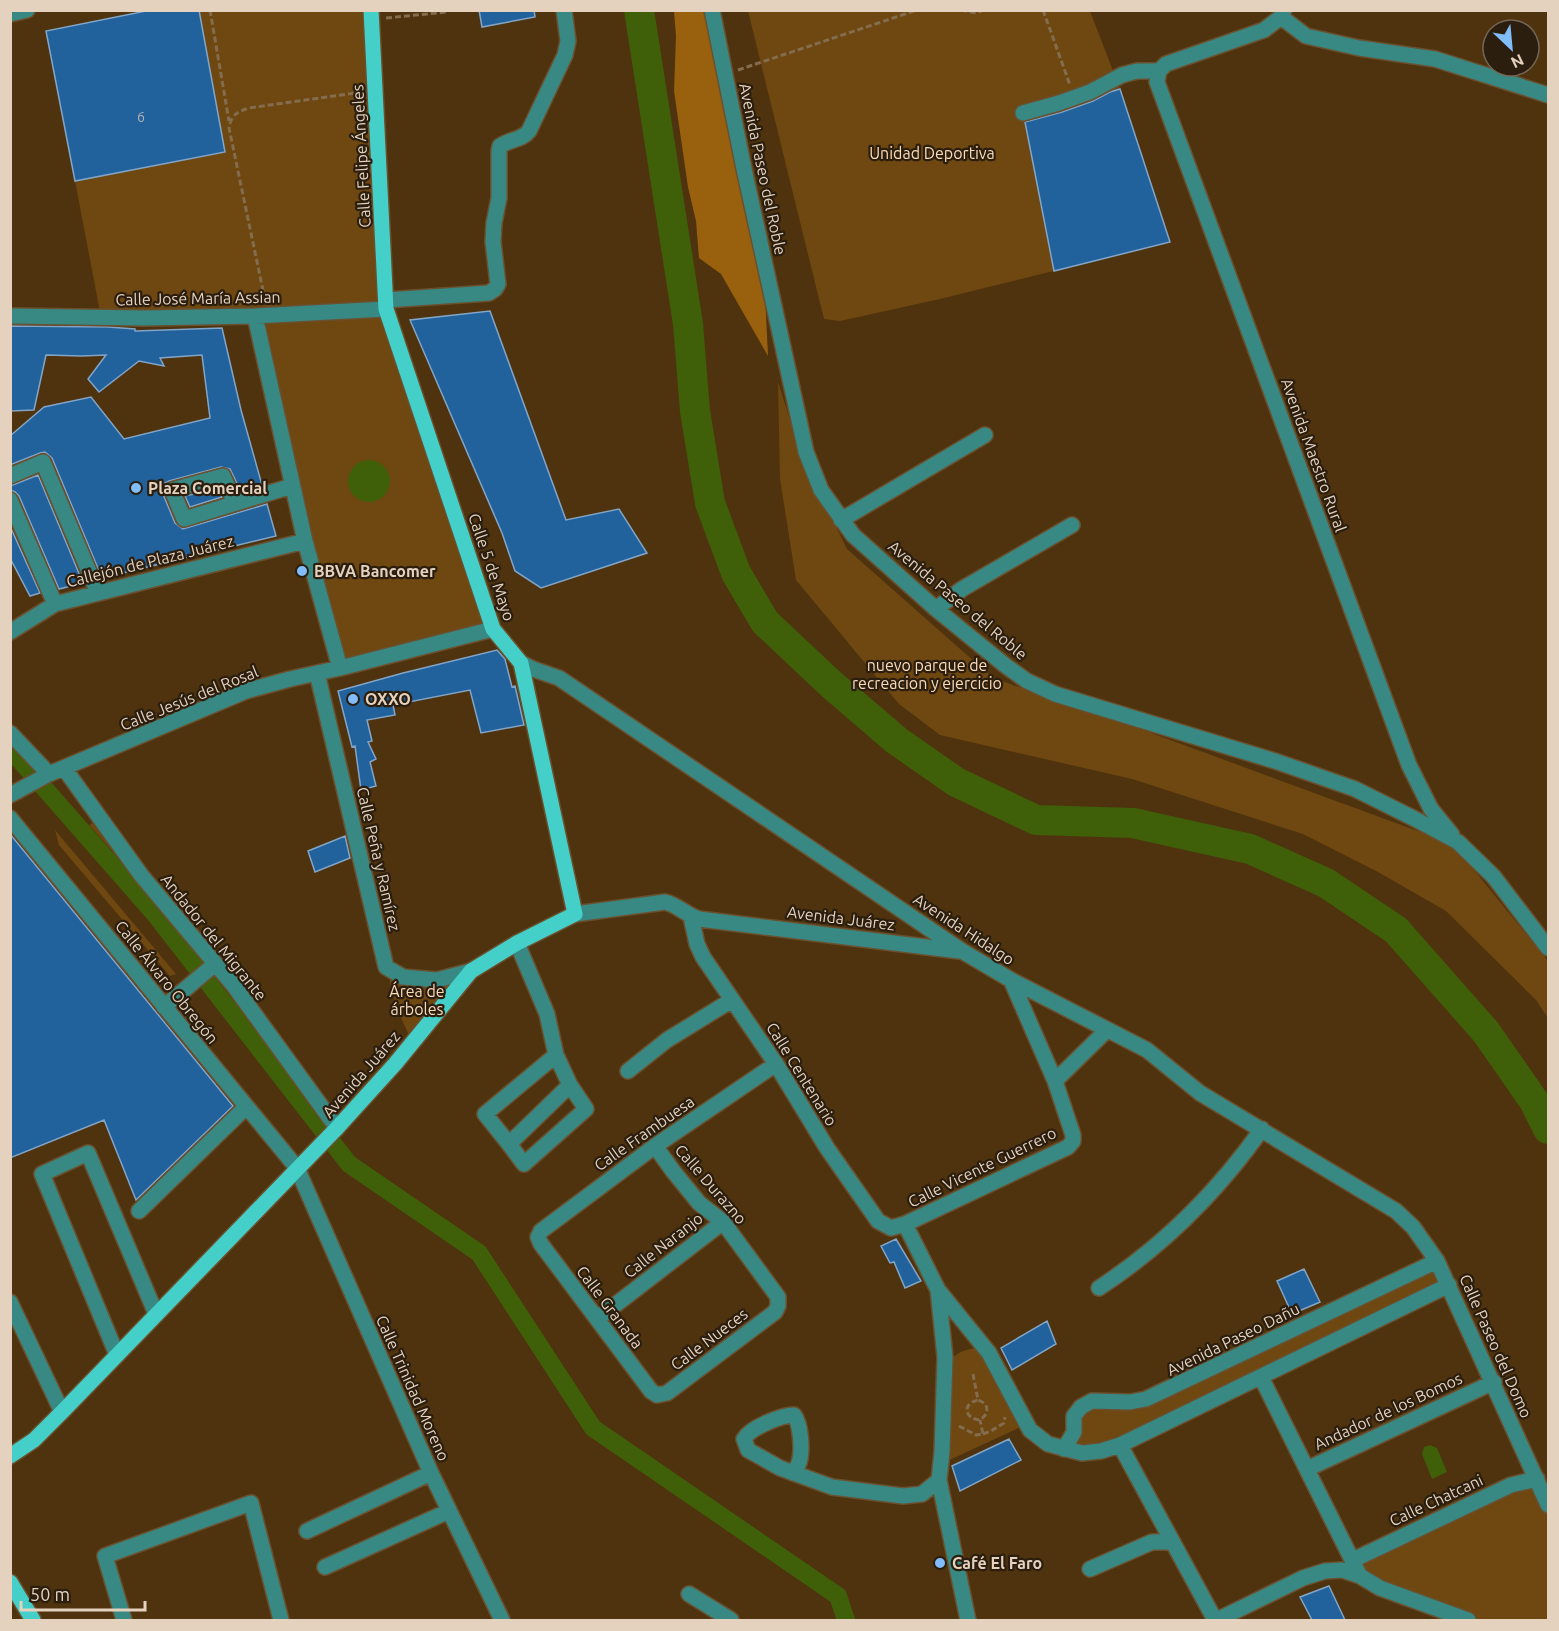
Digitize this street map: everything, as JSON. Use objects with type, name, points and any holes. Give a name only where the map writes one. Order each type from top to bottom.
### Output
[{"type":"main road","name":"Calle Felipe Ángeles","points":[[371,15],[386,304]]},
{"type":"main road","name":"Calle 5 de Mayo","points":[[386,304],[493,629],[522,663],[575,914]]},
{"type":"main road","name":"Avenida Juárez","points":[[10,1456],[34,1440],[62,1412],[334,1131],[395,1064],[471,971],[517,943],[575,914]]},
{"type":"main road","points":[[10,1582],[33,1620]]},
{"type":"street","points":[[10,14],[27,10]]},
{"type":"street","name":"Calle José María Assian","points":[[10,316],[144,318],[261,316],[489,293],[498,284],[492,242],[499,198],[500,146],[525,136],[529,131],[565,55],[568,41],[564,10]]},
{"type":"street","name":"Avenida Paseo del Roble","points":[[712,10],[806,452],[821,490],[853,535],[936,609],[1028,681],[1055,694],[1275,761],[1355,789],[1458,842],[1494,877],[1548,948]]},
{"type":"street","points":[[1023,113],[1075,98],[1122,75],[1137,71],[1159,71],[1166,64],[1264,30],[1282,14],[1306,36],[1359,48],[1435,59],[1548,95]]},
{"type":"street","name":"Avenida Maestro Rural","points":[[1159,71],[1157,82],[1409,765],[1431,809],[1458,842]]},
{"type":"street","points":[[261,316],[292,486],[340,668]]},
{"type":"street","points":[[842,520],[985,435]]},
{"type":"street","points":[[10,476],[43,462],[98,593]]},
{"type":"street","points":[[235,503],[292,486]]},
{"type":"street","points":[[10,500],[55,604]]},
{"type":"street","points":[[936,609],[962,589],[1072,525]]},
{"type":"street","name":"Callejón de Plaza Juárez","points":[[10,632],[55,604],[305,541]]},
{"type":"street","name":"Calle Jesús del Rosal","points":[[10,795],[51,774],[246,692],[493,629]]},
{"type":"street","name":"Avenida Hidalgo","points":[[522,663],[559,678],[962,951],[1011,980],[1147,1050],[1200,1093],[1396,1211]]},
{"type":"street","name":"Calle Peña y Ramírez","points":[[317,673],[386,967],[403,977],[437,980],[471,971]]},
{"type":"street","name":"Andador del Migrante","points":[[10,732],[51,774],[141,875],[211,968],[234,986],[334,1131]]},
{"type":"street","name":"Calle Álvaro Obregón","points":[[10,818],[170,1002],[246,1107],[300,1165]]},
{"type":"street","name":"Avenida Juárez","points":[[575,914],[665,902],[699,920],[962,951]]},
{"type":"street","name":"Calle Centenario","points":[[691,917],[697,944],[703,957],[776,1064],[827,1148],[878,1221],[891,1228],[905,1224]]},
{"type":"street","points":[[517,943],[547,1014],[556,1055],[570,1084],[586,1108],[524,1164],[485,1114],[556,1055]]},
{"type":"street","points":[[170,1002],[211,968]]},
{"type":"street","points":[[1011,980],[1055,1081],[1107,1030]]},
{"type":"street","points":[[628,1071],[667,1040],[732,1000]]},
{"type":"street","name":"Calle Frambuesa","points":[[538,1237],[541,1231],[655,1146],[776,1064]]},
{"type":"street","name":"Calle Vicente Guerrero","points":[[905,1224],[1068,1147],[1073,1141],[1073,1135],[1055,1081]]},
{"type":"street","points":[[509,1144],[570,1084]]},
{"type":"street","points":[[139,1211],[246,1107]]},
{"type":"street","points":[[1099,1288],[1128,1269],[1196,1209],[1239,1161],[1262,1129]]},
{"type":"street","name":"Calle Durazno","points":[[655,1146],[699,1203],[723,1222],[778,1298],[778,1306]]},
{"type":"street","points":[[117,1355],[42,1174],[88,1153],[156,1314]]},
{"type":"street","name":"Calle Trinidad Moreno","points":[[300,1165],[431,1473],[502,1620]]},
{"type":"street","name":"Calle Paseo del Domo","points":[[1396,1211],[1413,1227],[1437,1261],[1548,1505]]},
{"type":"street","name":"Calle Naranjo","points":[[597,1319],[723,1222]]},
{"type":"street","points":[[905,1224],[938,1290],[988,1353],[1030,1430],[1048,1444],[1082,1453],[1101,1451],[1120,1445],[1449,1285]]},
{"type":"street","name":"Calle Granada","points":[[538,1237],[651,1391],[657,1395]]},
{"type":"street","name":"Avenida Paseo Dañu","points":[[1064,1449],[1074,1432],[1074,1416],[1081,1407],[1092,1401],[1130,1402],[1146,1399],[1437,1261]]},
{"type":"street","points":[[938,1290],[945,1357],[939,1480],[968,1620]]},
{"type":"street","points":[[10,1302],[62,1412]]},
{"type":"street","name":"Calle Nueces","points":[[657,1395],[667,1393],[775,1312],[778,1306]]},
{"type":"street","points":[[1261,1377],[1307,1468]]},
{"type":"street","name":"Andador de los Bomos","points":[[1360,1576],[1307,1468],[1494,1382]]},
{"type":"street","points":[[793,1473],[801,1457],[799,1421],[794,1415],[786,1415],[748,1432],[744,1439],[748,1449],[780,1468],[793,1473],[832,1487],[903,1496],[922,1494],[939,1480]]},
{"type":"street","points":[[1120,1445],[1216,1620],[1304,1578],[1324,1571],[1342,1570],[1360,1576],[1380,1588],[1468,1620]]},
{"type":"street","points":[[307,1531],[431,1473]]},
{"type":"street","name":"Calle Chatcani","points":[[1353,1560],[1511,1485],[1536,1479]]},
{"type":"street","points":[[124,1620],[105,1556],[251,1503],[281,1620]]},
{"type":"street","points":[[325,1568],[449,1511]]},
{"type":"street","points":[[1090,1569],[1152,1542],[1173,1542]]},
{"type":"street","points":[[689,1594],[731,1620]]},
{"type":"path","points":[[210,10],[230,122]]},
{"type":"path","points":[[725,74],[917,10]]},
{"type":"path","points":[[961,10],[976,13],[984,10]]},
{"type":"path","points":[[1043,10],[1075,98]]},
{"type":"path","points":[[371,15],[447,12]]},
{"type":"path","points":[[261,316],[229,128],[232,116],[249,108],[375,90]]},
{"type":"path","points":[[973,1374],[978,1400]]},
{"type":"path","points":[[978,1400],[987,1406],[986,1416],[980,1420],[973,1419],[968,1415],[967,1410],[969,1404],[978,1400]]},
{"type":"path","points":[[959,1426],[976,1435],[983,1434],[998,1428],[1004,1423],[1005,1417]]},
{"type":"path","points":[[980,1420],[983,1434]]},
{"type":"green space","points":[[199,11],[369,11],[386,309],[493,629],[340,668],[255,316],[101,317],[75,181],[225,151]]},
{"type":"green space","name":"Unidad Deportiva","points":[[748,11],[1090,11],[1120,89],[1170,242],[940,299],[840,321],[824,319]]},
{"type":"green space","name":"nuevo parque de recreacion y ejercicio","points":[[778,382],[801,454],[847,549],[993,678],[1146,731],[1453,844],[1548,961],[1548,1018],[1536,1000],[1446,911],[1378,872],[1303,834],[1132,779],[940,735],[899,704],[796,580],[780,479]]},
{"type":"green space","points":[[95,822],[131,872],[89,825]]},
{"type":"green space","points":[[55,830],[176,974],[170,976],[59,845]]},
{"type":"green space","name":"Área de árboles","points":[[386,967],[403,977],[471,971],[412,1042],[397,1009]]},
{"type":"green space","points":[[1437,1261],[1449,1285],[1120,1445],[1064,1449],[1081,1407],[1130,1402]]},
{"type":"green space","points":[[977,1348],[989,1353],[1027,1424],[941,1464],[945,1367],[958,1353]]},
{"type":"green space","points":[[1537,1479],[1548,1505],[1548,1620],[1468,1620],[1380,1588],[1353,1560]]},
{"type":"shaded area","points":[[674,11],[705,11],[764,274],[768,356],[721,274],[699,258],[696,221],[688,187],[674,91],[676,36]]},
{"type":"shaded area","points":[[369,460],[377,461],[384,466],[389,473],[389,489],[384,496],[377,501],[369,502],[361,501],[354,496],[349,489],[348,481],[349,473],[354,466],[361,461]]},
{"type":"shaded area","points":[[1430,1445],[1437,1448],[1447,1472],[1432,1479],[1422,1454],[1424,1447]]},
{"type":"building","points":[[151,10],[199,10],[225,152],[75,181],[46,31]]},
{"type":"building","points":[[479,10],[534,10],[535,17],[482,27]]},
{"type":"building","points":[[1120,89],[1170,242],[1054,271],[1025,122],[1062,112]]},
{"type":"building","points":[[490,311],[566,520],[619,509],[647,553],[541,588],[515,571],[502,533],[410,320]]},
{"type":"building","name":"Plaza Comercial","points":[[10,326],[108,327],[135,329],[135,331],[222,328],[241,410],[262,485],[241,492],[230,469],[221,467],[169,481],[165,483],[163,494],[175,523],[183,529],[267,504],[276,536],[102,578],[52,458],[45,452],[10,465],[10,436],[44,407],[91,397],[124,439],[210,418],[202,355],[160,358],[164,366],[139,361],[99,392],[88,379],[106,355],[46,355],[34,410],[10,411]]},
{"type":"building","points":[[38,475],[83,583],[59,589],[19,496],[10,490],[10,486]]},
{"type":"building","points":[[218,488],[222,497],[190,507],[185,496]]},
{"type":"building","points":[[10,526],[40,593],[30,596],[10,558]]},
{"type":"building","points":[[497,650],[505,659],[512,687],[515,686],[524,725],[481,733],[470,690],[393,705],[395,715],[367,720],[372,741],[368,742],[376,759],[370,762],[376,786],[361,790],[355,746],[352,747],[338,691]]},
{"type":"building","points":[[10,834],[233,1106],[136,1200],[104,1120],[10,1158]]},
{"type":"building","points":[[345,836],[350,858],[315,872],[308,851]]},
{"type":"building","points":[[896,1239],[921,1281],[905,1288],[894,1262],[890,1263],[881,1246]]},
{"type":"building","points":[[1304,1269],[1320,1302],[1292,1314],[1277,1281]]},
{"type":"building","points":[[1047,1321],[1056,1344],[1012,1370],[1001,1348]]},
{"type":"building","points":[[1009,1439],[1021,1460],[960,1491],[952,1466]]},
{"type":"building","points":[[1329,1586],[1345,1620],[1312,1620],[1300,1597]]},
{"type":"waterway","points":[[639,10],[688,324],[695,411],[710,503],[736,573],[765,622],[832,685],[896,740],[956,782],[1036,820],[1133,823],[1250,849],[1326,883],[1396,930],[1486,1032],[1534,1101],[1548,1129]]},
{"type":"waterway","points":[[10,749],[154,913],[349,1164],[479,1253],[593,1428],[838,1596],[846,1620]]},
{"type":"place","name":"Plaza Comercial","points":[[136,488]]},
{"type":"place","name":"BBVA Bancomer","points":[[302,571]]},
{"type":"place","name":"OXXO","points":[[353,699]]},
{"type":"place","name":"Café El Faro","points":[[940,1563]]}]
